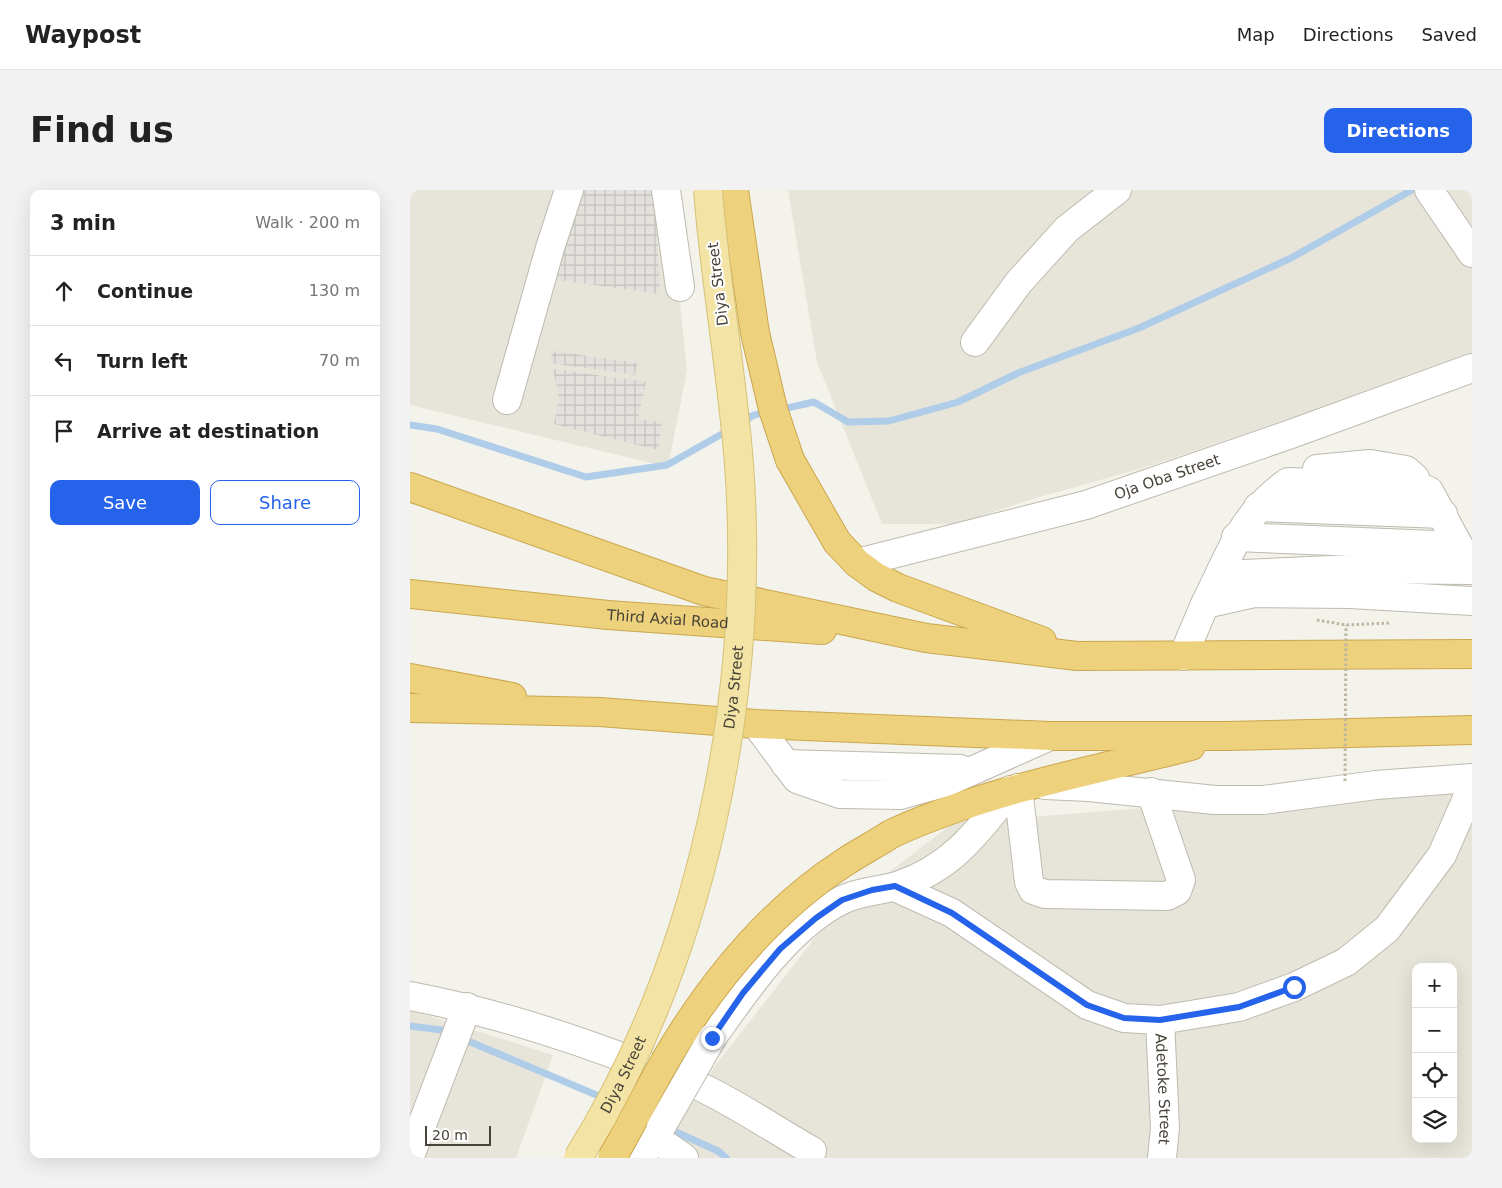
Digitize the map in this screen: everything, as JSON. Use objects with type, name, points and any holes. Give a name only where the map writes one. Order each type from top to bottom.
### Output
[{"type":"highway","points":[[734,190],[755,333],[773,408],[790,460],[837,542],[857,563],[876,577],[898,588],[1078,656]]},
{"type":"highway","points":[[410,487],[704,591],[926,638],[1078,656],[1472,654]]},
{"type":"highway","name":"Third Axial Road","points":[[410,594],[608,614],[926,638]]},
{"type":"highway","points":[[410,678],[600,712]]},
{"type":"highway","points":[[410,708],[600,712],[756,724],[1050,736],[1227,736],[1472,730]]},
{"type":"highway","points":[[612,1158],[678,1040],[733,963],[802,894],[844,862],[891,834],[933,815],[1019,787],[1112,766],[1227,736]]},
{"type":"main road","name":"Diya Street","points":[[578,1158],[620,1083],[650,1016],[680,936],[708,846],[724,768],[741,611],[742,533],[734,410],[708,190]]},
{"type":"street","points":[[507,400],[550,248],[569,190]]},
{"type":"street","points":[[666,190],[680,287]]},
{"type":"street","points":[[975,342],[1019,282],[1067,229],[1117,190]]},
{"type":"street","points":[[1431,192],[1472,253]]},
{"type":"street","name":"Oja Oba Street","points":[[857,563],[1086,505],[1291,434],[1472,368]]},
{"type":"street","points":[[1182,656],[1236,537],[1271,494],[1288,482],[1418,486],[1429,491],[1472,570],[1353,569],[1220,575]]},
{"type":"street","points":[[1258,508],[1443,514]]},
{"type":"street","points":[[1236,537],[1459,546]]},
{"type":"street","points":[[1205,604],[1254,593],[1350,594],[1472,601]]},
{"type":"street","points":[[756,724],[785,764],[976,770],[1050,736]]},
{"type":"street","points":[[684,1158],[652,1141],[712,1038],[743,993],[780,949],[816,918],[842,900],[920,878],[956,854],[1019,787],[1151,792],[1215,800],[1263,800],[1376,785],[1472,778]]},
{"type":"street","points":[[1019,787],[1029,882],[1033,890],[1044,894],[1167,896],[1176,891],[1181,880],[1151,792]]},
{"type":"street","points":[[895,886],[952,913],[1087,1005],[1124,1018],[1160,1020],[1239,1007],[1294,987],[1346,962],[1387,930],[1442,855],[1472,787]]},
{"type":"street","points":[[410,996],[459,1026],[602,1049],[705,1089],[812,1151]]},
{"type":"street","name":"Adetoke Street","points":[[1160,1020],[1165,1128],[1162,1158]]},
{"type":"street","points":[[410,1156],[459,1026]]},
{"type":"path","points":[[1346,625],[1346,781]]},
{"type":"shaded area","points":[[410,190],[668,190],[687,370],[668,467],[410,405]]},
{"type":"shaded area","points":[[577,190],[655,190],[660,294],[550,279]]},
{"type":"shaded area","points":[[788,190],[1472,190],[1472,358],[1146,467],[1029,500],[957,524],[882,524],[817,362]]},
{"type":"shaded area","points":[[552,351],[637,363],[635,375],[550,363]]},
{"type":"shaded area","points":[[553,369],[646,382],[638,419],[662,422],[658,450],[554,424],[559,398]]},
{"type":"shaded area","points":[[1442,785],[1472,786],[1472,1158],[654,1158],[715,1066],[832,916],[953,823]]},
{"type":"shaded area","points":[[410,1010],[553,1055],[516,1158],[410,1158]]},
{"type":"waterway","points":[[778,410],[814,402],[848,422],[889,421],[958,402],[1018,373],[1139,328],[1291,258],[1412,190]]},
{"type":"waterway","points":[[741,423],[754,415],[767,412]]},
{"type":"waterway","points":[[410,425],[437,429],[586,477],[667,465],[729,430]]},
{"type":"waterway","points":[[410,1026],[441,1030],[451,1034]]},
{"type":"waterway","points":[[461,1038],[606,1099]]},
{"type":"waterway","points":[[667,1128],[718,1151],[726,1158]]},
{"type":"route","points":[[712,1038],[743,993],[780,949],[816,918],[842,900],[872,890],[895,886],[952,913],[1087,1005],[1124,1018],[1160,1020],[1239,1007],[1294,987]]}]
